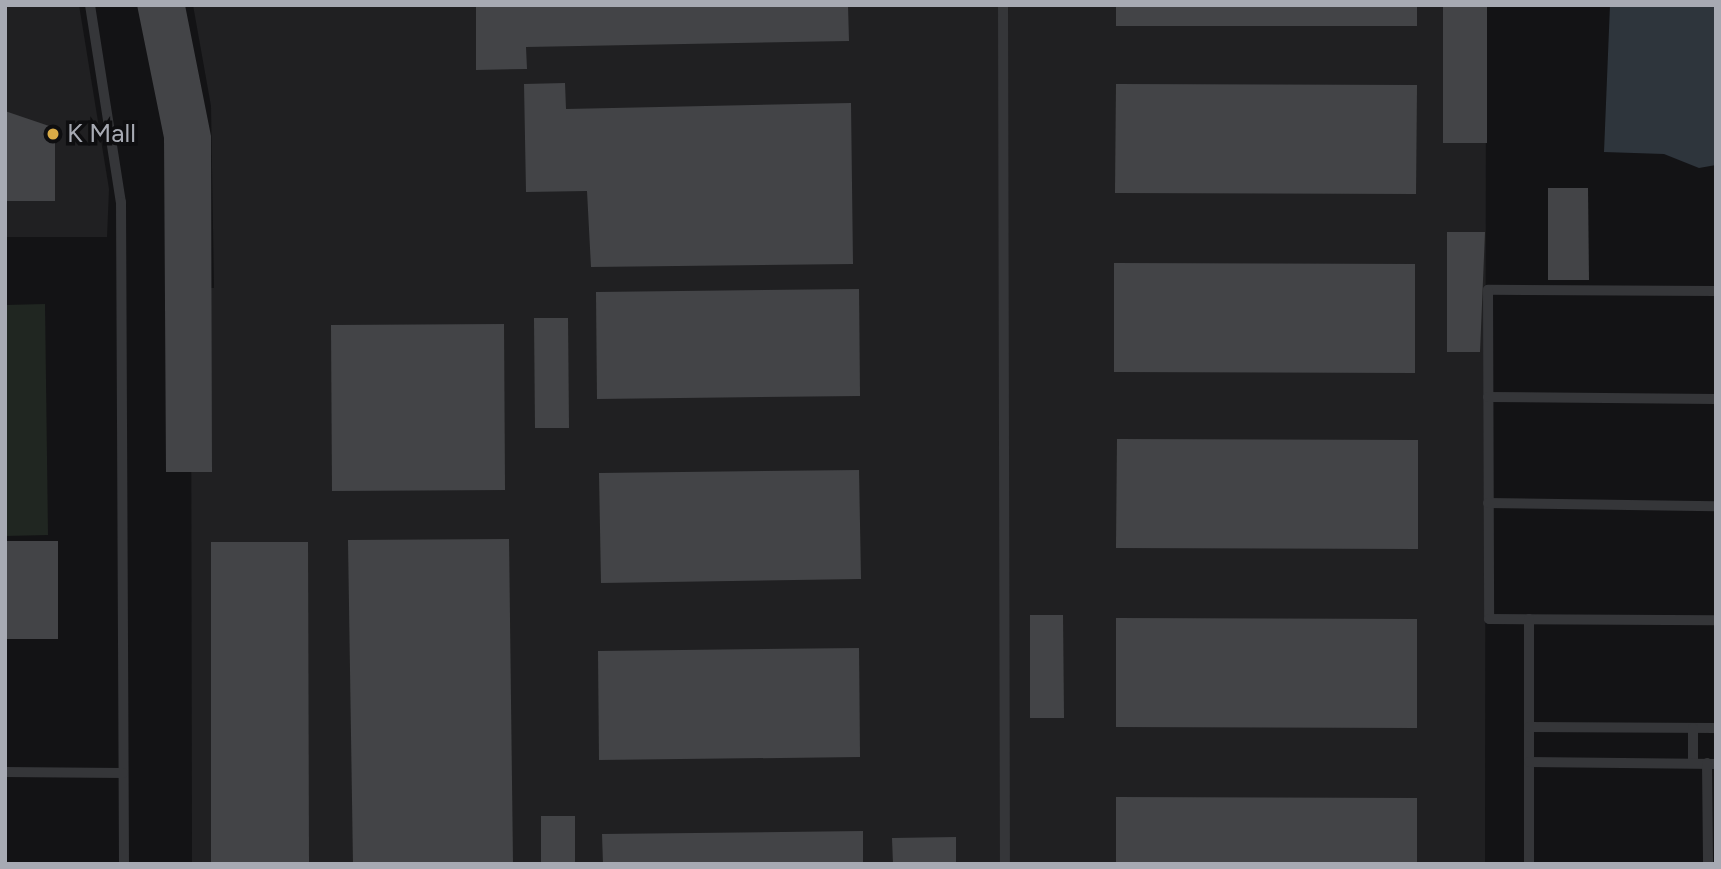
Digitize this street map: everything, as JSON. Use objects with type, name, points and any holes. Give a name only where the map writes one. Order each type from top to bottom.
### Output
[{"type":"street","points":[[90,5],[121,202],[124,864]]},
{"type":"street","points":[[1003,5],[1005,864]]},
{"type":"street","points":[[1716,290],[1488,290],[1489,619],[1716,620]]},
{"type":"street","points":[[1488,397],[1716,399]]},
{"type":"street","points":[[1488,503],[1716,506]]},
{"type":"street","points":[[1529,619],[1530,864]]},
{"type":"street","points":[[1529,727],[1716,728]]},
{"type":"street","points":[[1693,728],[1693,763]]},
{"type":"street","points":[[1530,762],[1711,763],[1708,864]]},
{"type":"street","points":[[5,772],[123,773]]},
{"type":"shaded area","name":"K Mall","points":[[5,5],[79,5],[109,189],[107,237],[5,237]]},
{"type":"shaded area","points":[[193,5],[1486,5],[1485,864],[192,864],[191,288],[214,288],[211,106]]},
{"type":"shaded area","points":[[1610,5],[1716,5],[1716,165],[1699,168],[1664,154],[1604,152]]},
{"type":"shaded area","points":[[45,304],[48,535],[5,536],[5,305]]},
{"type":"building","points":[[137,5],[185,5],[211,136],[212,472],[166,472],[164,138]]},
{"type":"building","points":[[476,5],[848,5],[849,41],[526,47],[527,69],[476,70]]},
{"type":"building","points":[[1116,5],[1417,5],[1417,26],[1116,26]]},
{"type":"building","points":[[1443,5],[1487,5],[1487,143],[1443,143]]},
{"type":"building","points":[[565,83],[566,109],[851,103],[853,264],[591,267],[587,191],[526,192],[524,84]]},
{"type":"building","points":[[1116,84],[1417,85],[1416,194],[1115,193]]},
{"type":"building","points":[[5,111],[55,128],[55,201],[5,201]]},
{"type":"building","points":[[1548,188],[1588,188],[1589,280],[1548,280]]},
{"type":"building","points":[[1447,232],[1485,232],[1480,352],[1447,352]]},
{"type":"building","points":[[1114,263],[1415,264],[1415,373],[1114,372]]},
{"type":"building","points":[[859,289],[860,396],[597,399],[596,292]]},
{"type":"building","points":[[534,318],[568,318],[569,428],[535,428]]},
{"type":"building","points":[[504,324],[505,490],[332,491],[331,325]]},
{"type":"building","points":[[1117,439],[1418,440],[1418,549],[1116,548]]},
{"type":"building","points":[[859,470],[861,579],[601,583],[599,473]]},
{"type":"building","points":[[509,539],[513,864],[353,864],[348,540]]},
{"type":"building","points":[[6,541],[58,541],[58,639],[6,639]]},
{"type":"building","points":[[211,542],[308,542],[309,864],[211,864]]},
{"type":"building","points":[[1030,615],[1063,615],[1064,718],[1030,718]]},
{"type":"building","points":[[1116,618],[1417,619],[1417,728],[1116,727]]},
{"type":"building","points":[[859,648],[860,757],[599,760],[598,651]]},
{"type":"building","points":[[1116,797],[1417,798],[1417,864],[1116,864]]},
{"type":"building","points":[[541,816],[575,816],[575,864],[541,864]]},
{"type":"building","points":[[863,831],[863,864],[603,864],[602,834]]},
{"type":"building","points":[[956,837],[956,864],[893,864],[892,838]]},
{"type":"place","name":"K Mall","points":[[53,134]]}]
